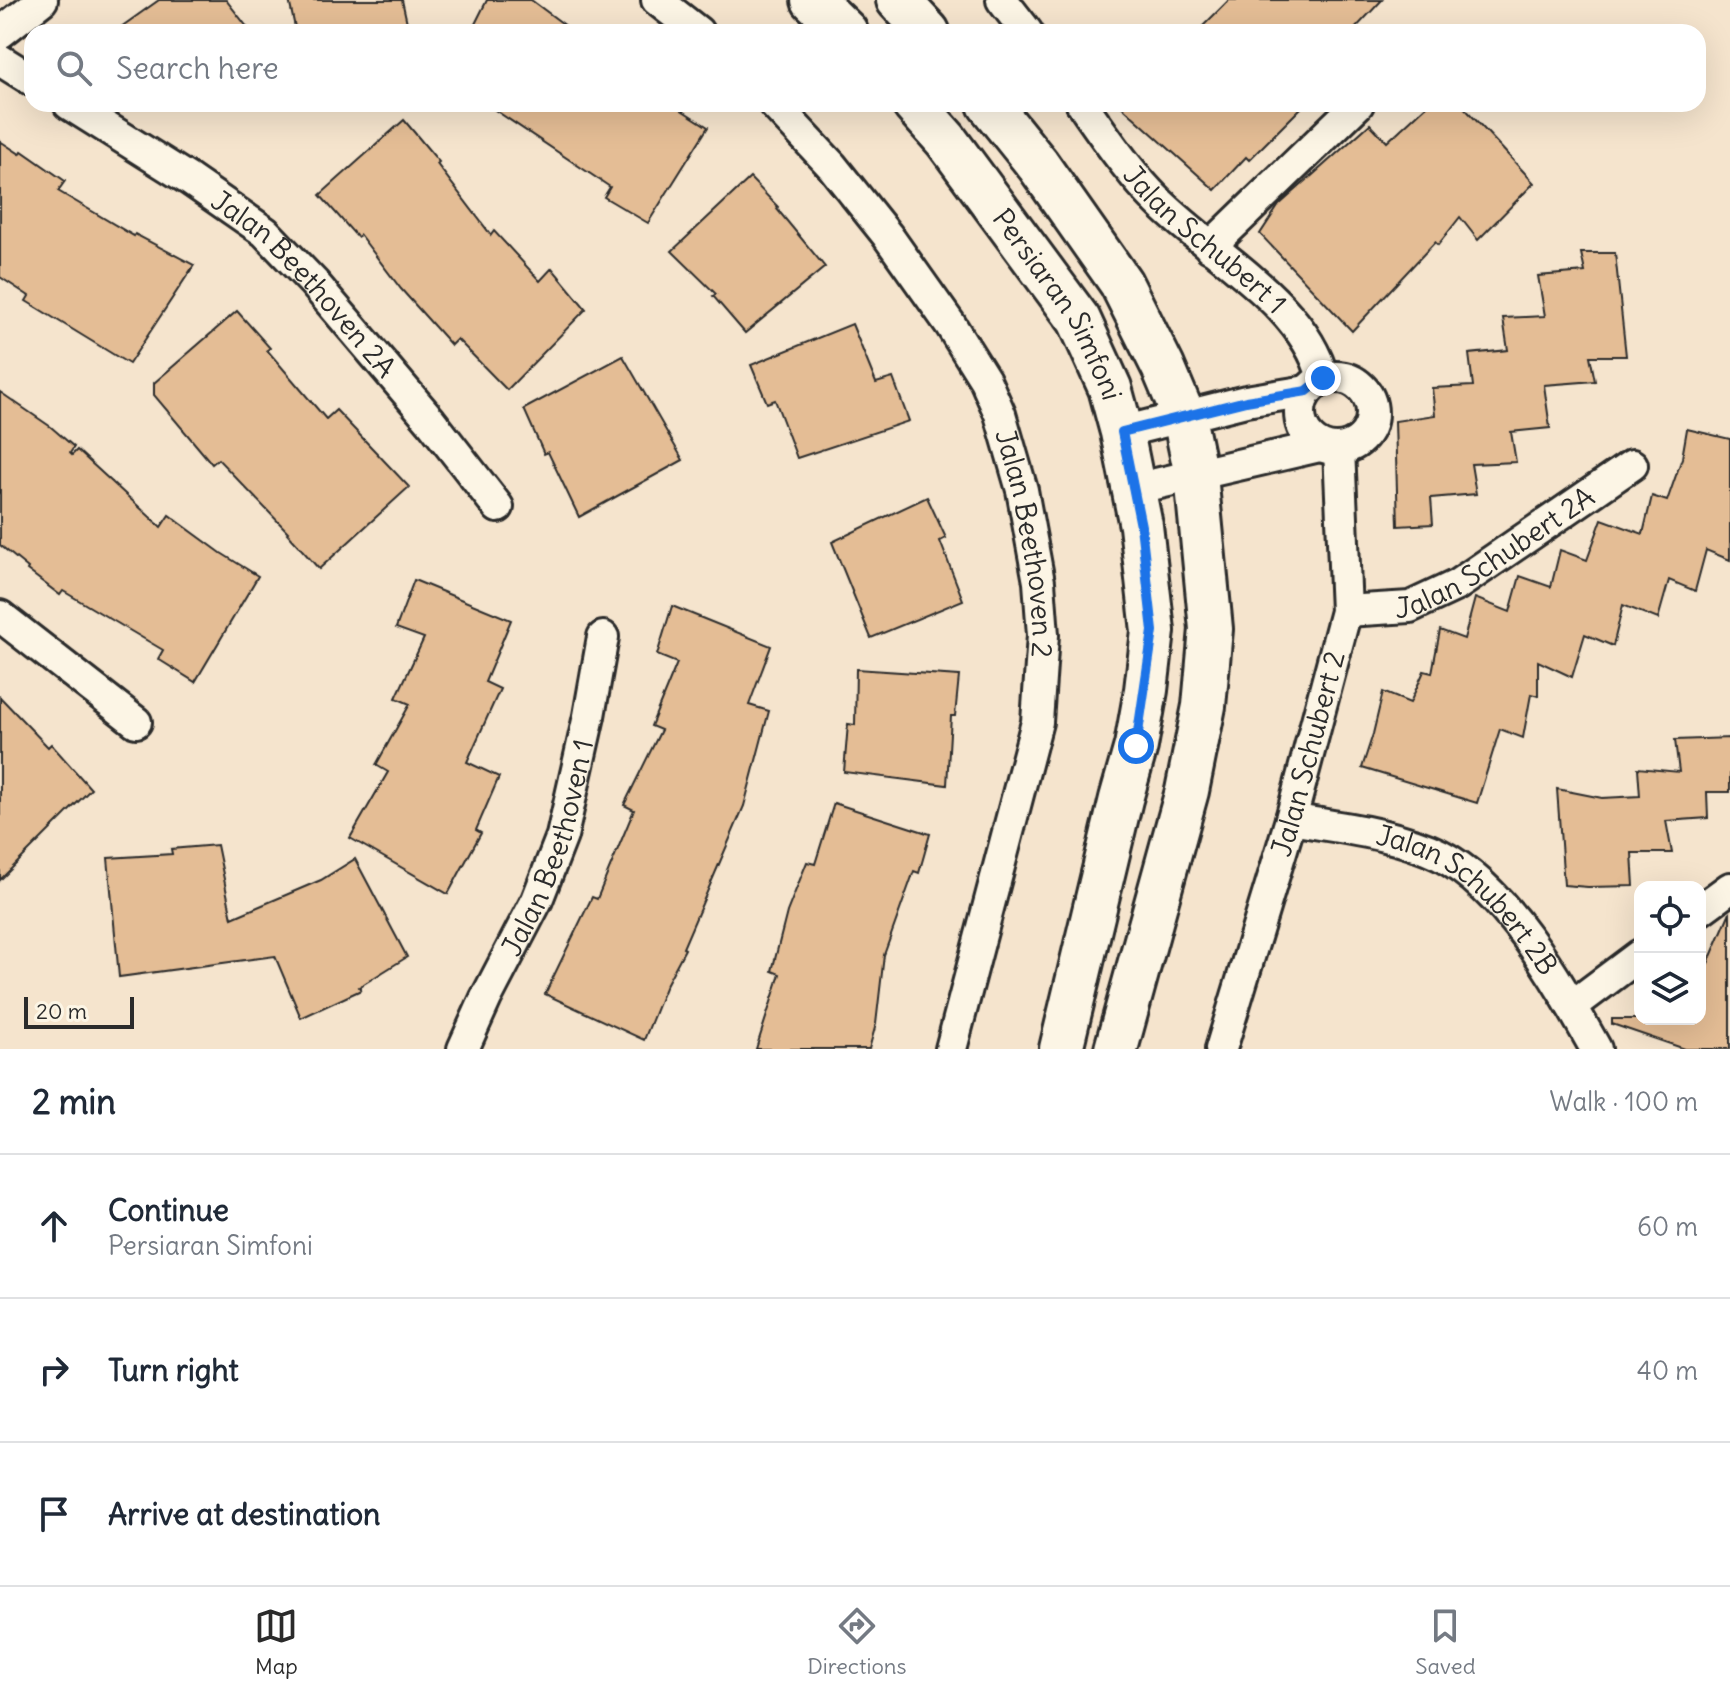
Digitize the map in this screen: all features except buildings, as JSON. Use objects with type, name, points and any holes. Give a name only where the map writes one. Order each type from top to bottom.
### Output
[{"type":"street","points":[[0,33],[42,0]]},
{"type":"street","points":[[657,0],[688,24]]},
{"type":"street","points":[[813,0],[838,24]]},
{"type":"street","points":[[898,0],[920,24]]},
{"type":"street","points":[[1002,0],[1021,24]]},
{"type":"street","points":[[0,60],[24,75]]},
{"type":"street","name":"Jalan Beethoven 2A","points":[[82,112],[190,180],[265,232],[314,283],[431,421],[498,507]]},
{"type":"street","name":"Jalan Beethoven 2","points":[[781,112],[832,166],[887,235],[985,380],[1000,414],[1022,490],[1039,582],[1043,635],[1037,722],[951,1049]]},
{"type":"street","name":"Persiaran Simfoni","points":[[921,112],[946,140],[1079,320],[1110,388],[1141,526],[1153,631],[1146,690],[1136,746],[1061,1049]]},
{"type":"street","points":[[995,112],[1038,165],[1121,283],[1184,417],[1196,475],[1211,629],[1204,706],[1187,791],[1116,1049]]},
{"type":"street","name":"Jalan Schubert 1","points":[[1088,112],[1149,193],[1284,310],[1318,357],[1315,385]]},
{"type":"street","points":[[1210,247],[1350,112]]},
{"type":"street","points":[[1122,432],[1315,385],[1334,376],[1356,382],[1364,389],[1373,410],[1367,432],[1350,447],[1330,448],[1134,489]]},
{"type":"street","points":[[1315,385],[1299,408],[1302,426],[1313,441],[1330,448]]},
{"type":"street","name":"Jalan Schubert 2","points":[[1221,1049],[1291,819],[1346,611],[1330,448]]},
{"type":"street","name":"Jalan Schubert 2A","points":[[1346,611],[1410,607],[1432,598],[1469,577],[1632,465]]},
{"type":"street","points":[[0,616],[136,722]]},
{"type":"street","name":"Jalan Beethoven 1","points":[[463,1049],[537,900],[562,836],[603,637]]},
{"type":"street","name":"Jalan Schubert 2B","points":[[1291,819],[1404,841],[1439,855],[1467,871],[1531,942],[1596,1049]]},
{"type":"street","points":[[1706,906],[1730,888]]},
{"type":"street","points":[[1572,1006],[1634,960]]},
{"type":"route","points":[[1136,746],[1153,631],[1141,526],[1122,432],[1246,401],[1307,391],[1323,378]]}]
